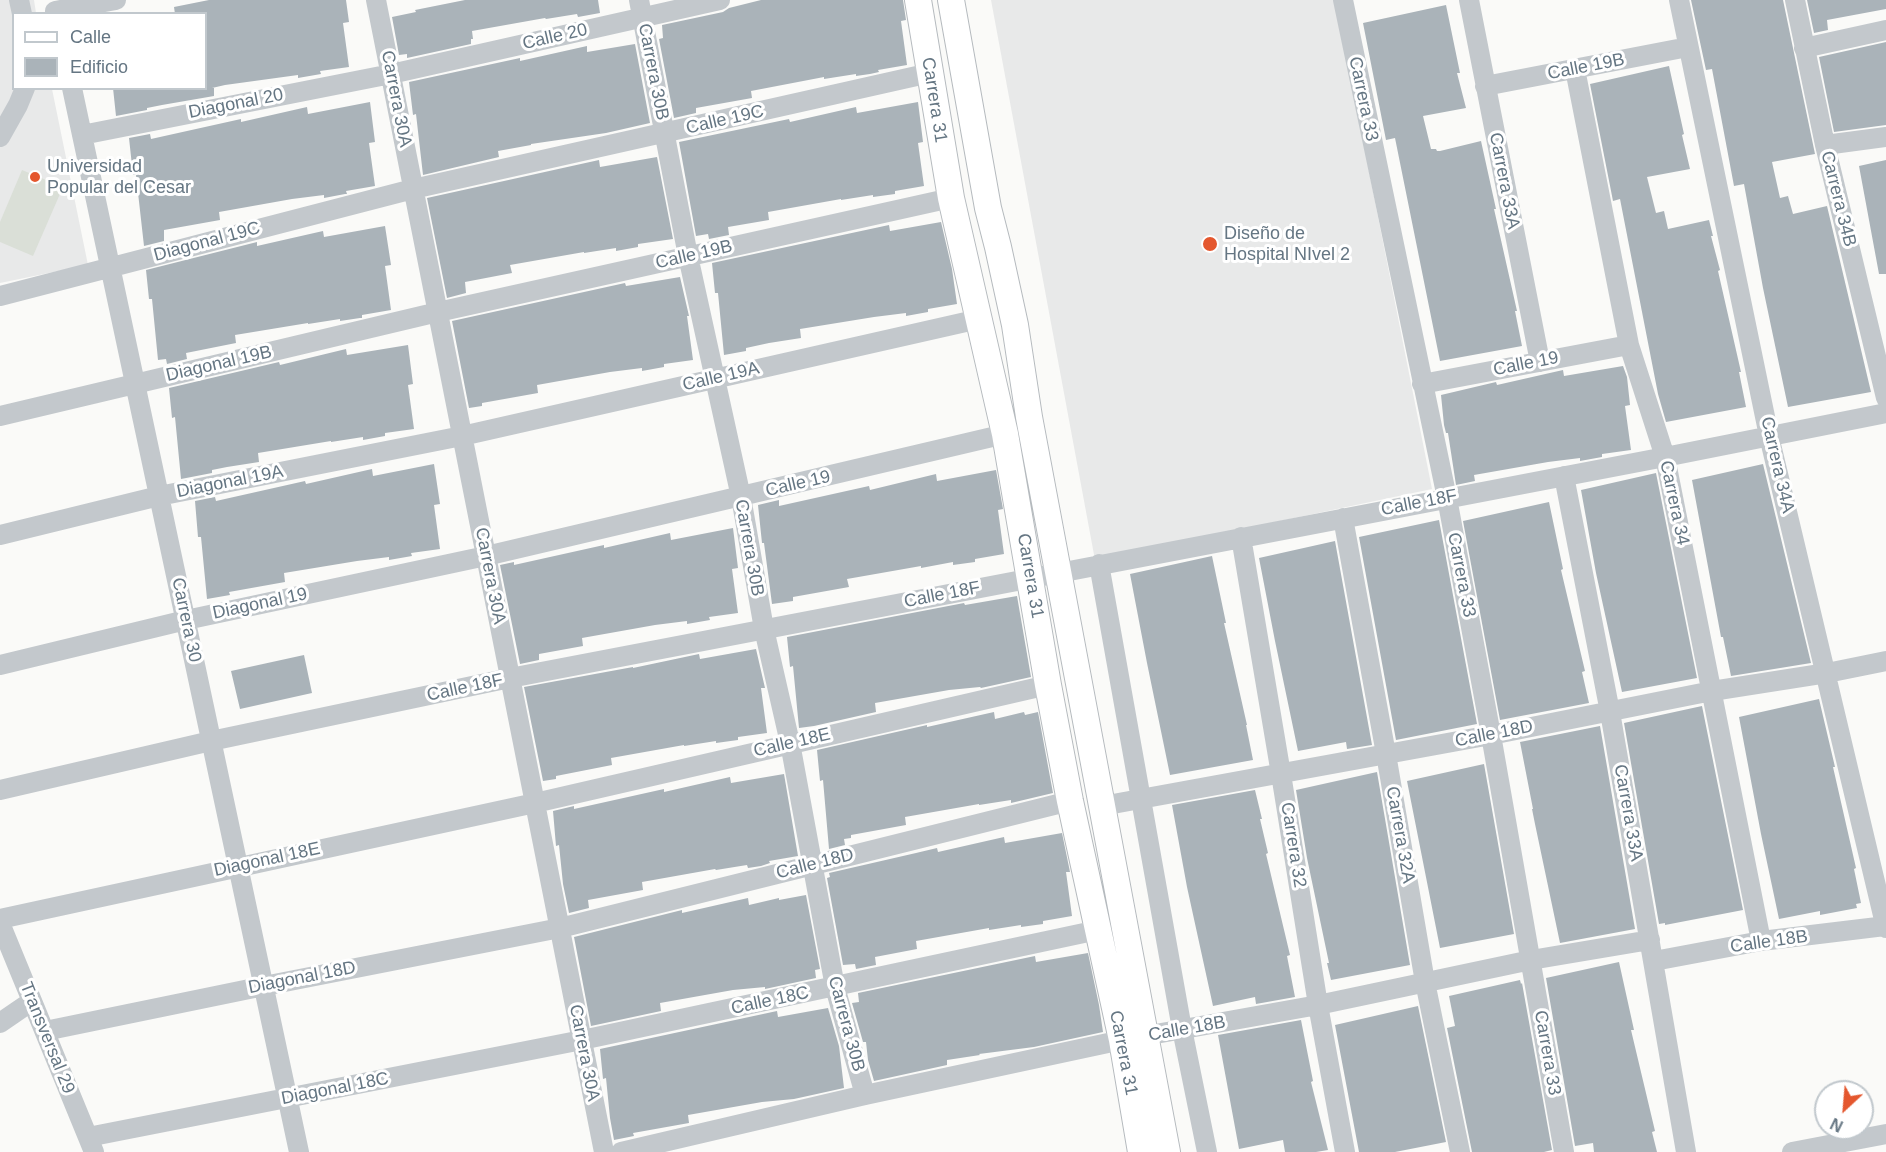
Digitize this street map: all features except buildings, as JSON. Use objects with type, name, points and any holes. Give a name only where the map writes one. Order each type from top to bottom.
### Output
[{"type":"main road","name":"Carrera 31","points":[[918,0],[951,198],[1005,434],[1070,801],[1098,930],[1167,1152]]},
{"type":"main road","name":"Carrera 31","points":[[951,0],[986,197],[1015,326],[1029,417],[1050,519],[1102,806],[1133,1038],[1141,1152]]},
{"type":"street","points":[[55,8],[116,0]]},
{"type":"street","name":"Carrera 30A","points":[[376,0],[604,1152]]},
{"type":"street","name":"Calle 20","points":[[391,74],[641,9],[720,0]]},
{"type":"street","name":"Carrera 33","points":[[1343,0],[1447,498],[1564,1152]]},
{"type":"street","name":"Carrera 33A","points":[[1469,0],[1540,362]]},
{"type":"street","name":"Carrera 34A","points":[[1679,0],[1769,436],[1886,927]]},
{"type":"street","name":"Carrera 34B","points":[[1795,0],[1825,146],[1886,398]]},
{"type":"street","name":"Carrera 30B","points":[[641,9],[688,256],[741,498],[764,629],[790,743],[835,987],[865,1095]]},
{"type":"street","points":[[1804,48],[1886,30]]},
{"type":"street","name":"Calle 19B","points":[[1485,86],[1688,46]]},
{"type":"street","name":"Carrera 34","points":[[1575,69],[1629,345],[1665,457],[1761,941]]},
{"type":"street","name":"Diagonal 20","points":[[82,135],[391,74]]},
{"type":"street","name":"Calle 19C","points":[[413,189],[930,74]]},
{"type":"street","points":[[0,137],[24,90]]},
{"type":"street","name":"Carrera 30","points":[[72,90],[299,1152]]},
{"type":"street","points":[[1825,146],[1886,137]]},
{"type":"street","name":"Diagonal 19C","points":[[0,296],[413,189]]},
{"type":"street","name":"Calle 19B","points":[[438,312],[951,198]]},
{"type":"street","name":"Diagonal 19B","points":[[0,416],[438,312]]},
{"type":"street","name":"Calle 19A","points":[[462,436],[979,319]]},
{"type":"street","name":"Calle 19","points":[[1422,384],[1629,345]]},
{"type":"street","name":"Calle 18F","points":[[0,790],[212,741],[510,678],[1886,413]]},
{"type":"street","name":"Calle 19","points":[[486,556],[741,498],[1005,434]]},
{"type":"street","name":"Diagonal 19A","points":[[0,535],[159,496],[462,436]]},
{"type":"street","name":"Carrera 33A","points":[[1564,476],[1611,712],[1686,1152]]},
{"type":"street","name":"Carrera 32A","points":[[1343,518],[1425,982],[1460,1152]]},
{"type":"street","name":"Carrera 32","points":[[1241,537],[1318,1005],[1345,1152]]},
{"type":"street","name":"Diagonal 19","points":[[0,665],[186,620],[486,556]]},
{"type":"street","points":[[1099,564],[1182,1029],[1207,1152]]},
{"type":"street","name":"Calle 18D","points":[[1102,806],[1491,735],[1712,690],[1827,673],[1886,661]]},
{"type":"street","name":"Calle 18E","points":[[535,803],[1048,685]]},
{"type":"street","name":"Calle 18D","points":[[560,928],[1070,801]]},
{"type":"street","name":"Diagonal 18E","points":[[0,921],[238,866],[535,803]]},
{"type":"street","name":"Transversal 29","points":[[0,921],[91,1144]]},
{"type":"street","name":"Calle 18B","points":[[1654,962],[1761,941],[1886,927]]},
{"type":"street","name":"Diagonal 18D","points":[[45,1031],[560,928]]},
{"type":"street","name":"Calle 18C","points":[[582,1041],[1098,930]]},
{"type":"street","name":"Calle 18B","points":[[621,1152],[865,1095],[1133,1038],[1318,1005],[1531,960],[1650,940]]},
{"type":"street","points":[[0,1023],[32,1001]]},
{"type":"street","name":"Diagonal 18C","points":[[91,1144],[288,1098],[582,1041]]},
{"type":"street","points":[[1796,1152],[1886,1134]]},
{"type":"shaded area","name":"Universidad Popular del Cesar","points":[[0,0],[34,0],[36,12],[12,12],[12,90],[52,90],[88,265],[0,283]]},
{"type":"shaded area","name":"Diseño de Hospital NIvel 2","points":[[991,0],[1335,0],[1432,489],[1095,560]]},
{"type":"shaded area","points":[[22,170],[63,187],[33,256],[0,242],[0,222]]},
{"type":"place","name":"Universidad Popular del Cesar","points":[[35,177]]},
{"type":"place","name":"Diseño de Hospital NIvel 2","points":[[1210,244]]}]
